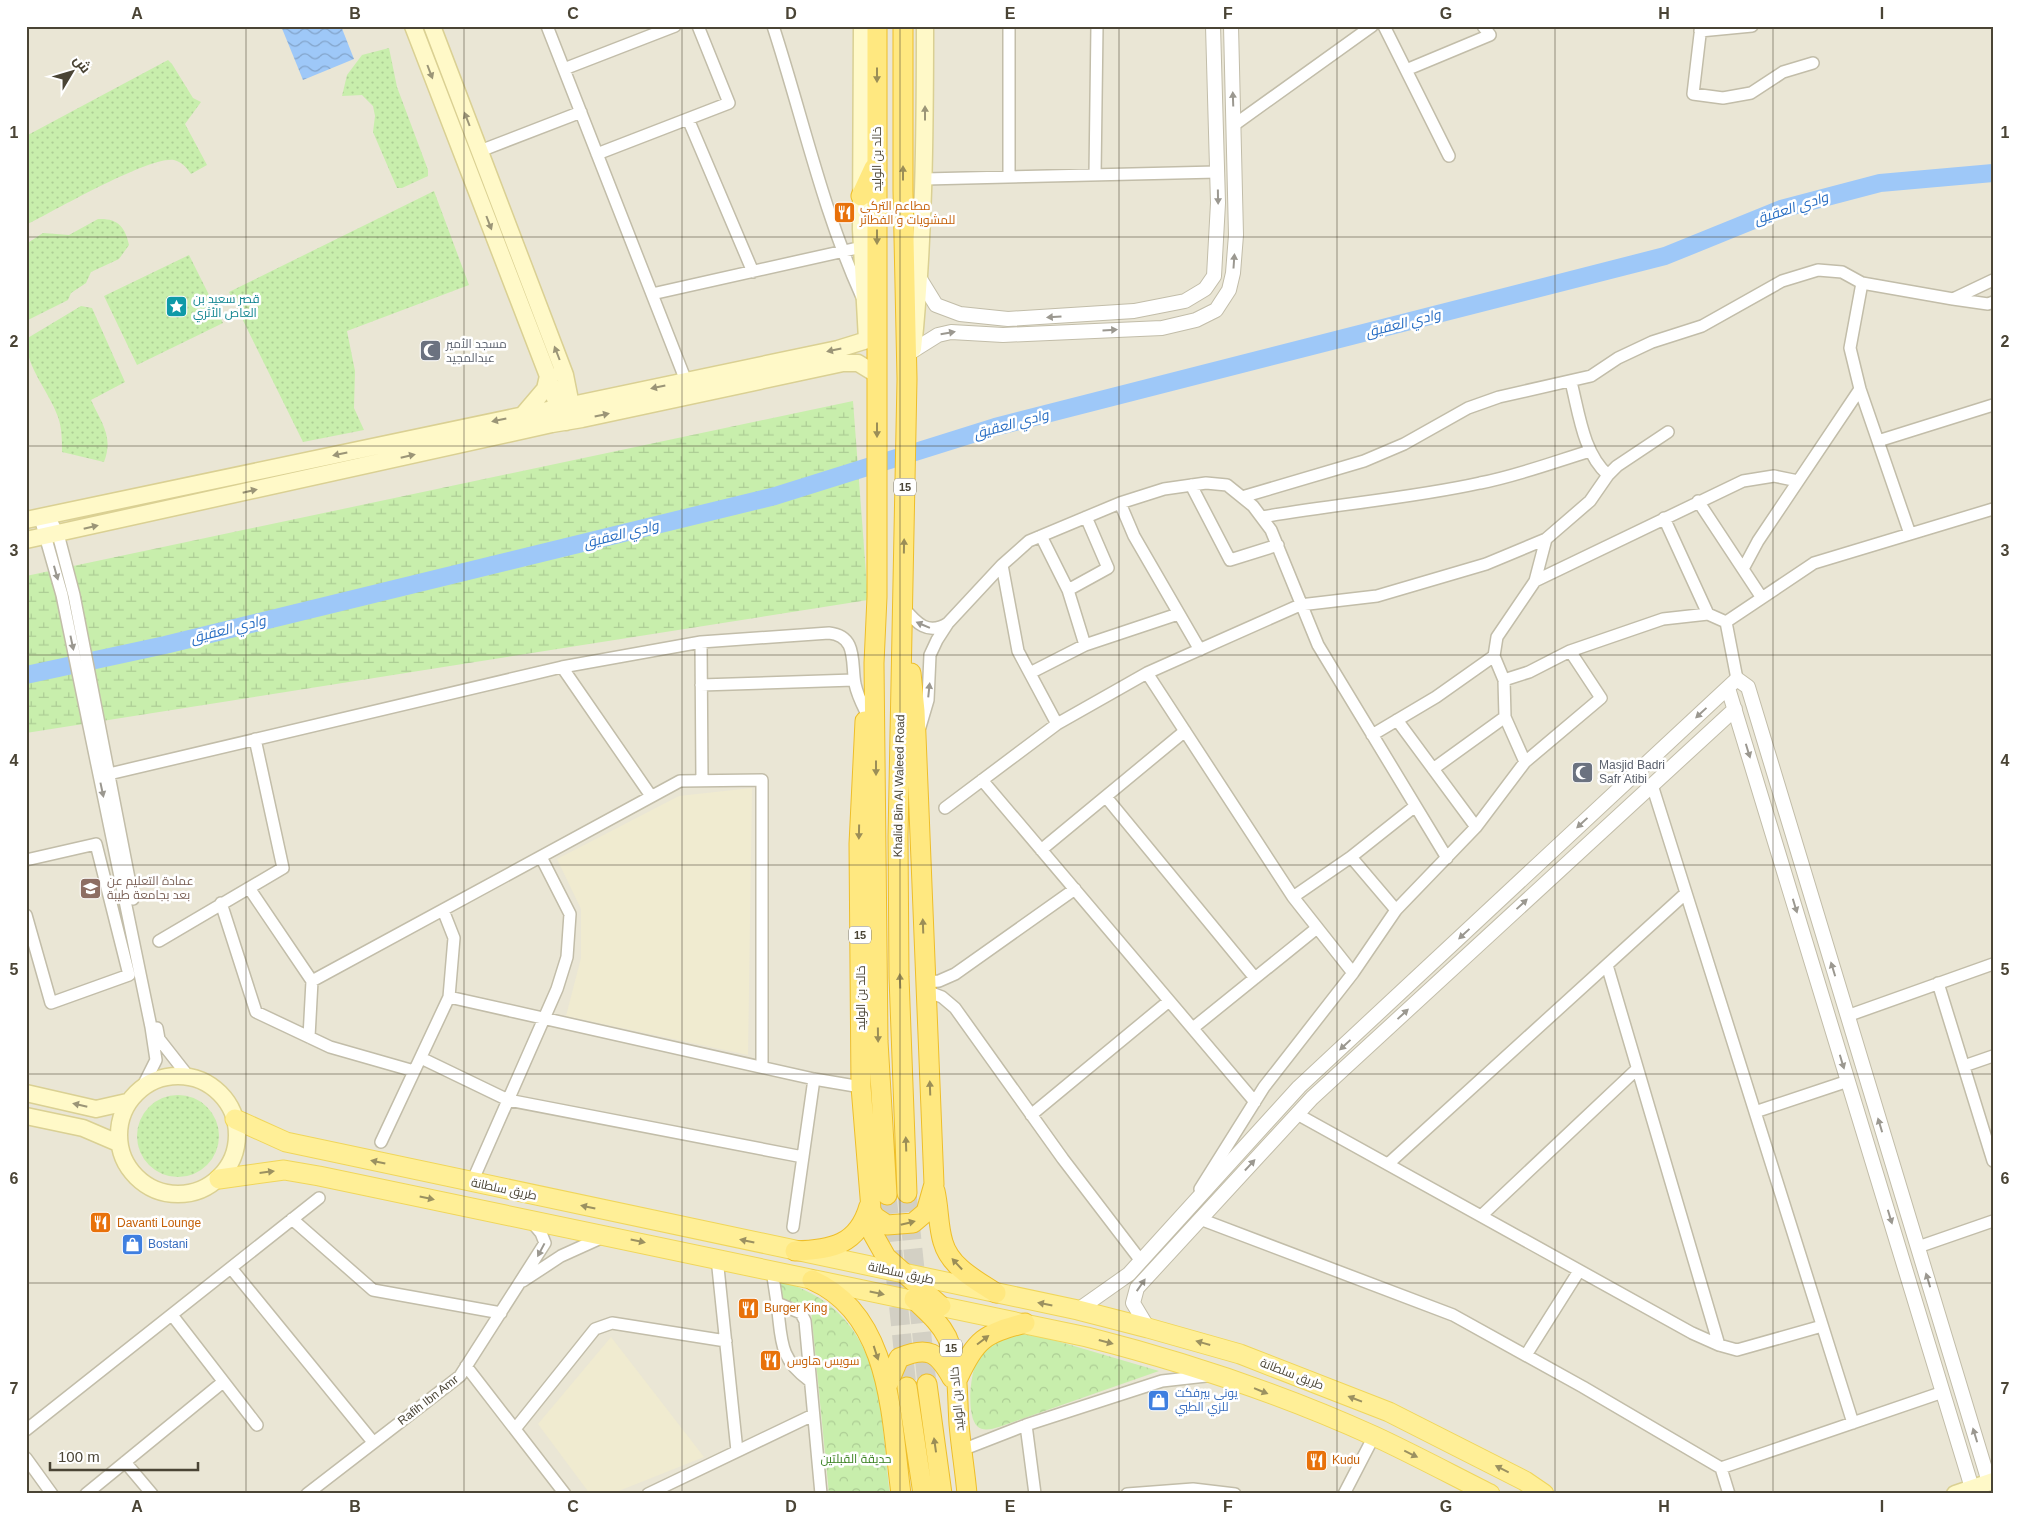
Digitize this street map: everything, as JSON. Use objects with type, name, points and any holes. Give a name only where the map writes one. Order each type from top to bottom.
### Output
[{"type":"highway","name":"خالد بن الوليد","points":[[877,26],[877,162],[872,335],[877,378]]},
{"type":"highway","name":"خالد بن الوليد","points":[[903,26],[908,364]]},
{"type":"highway","points":[[861,196],[877,162]]},
{"type":"highway","name":"Khalid Bin Al Waleed Road","points":[[907,1192],[899,977],[898,836],[908,364]]},
{"type":"highway","name":"Khalid Bin Al Waleed Road","points":[[877,378],[877,597],[874,663],[878,1041],[887,1195]]},
{"type":"highway","points":[[902,656],[912,675],[916,737],[933,1186],[944,1244],[951,1258],[962,1270],[996,1293]]},
{"type":"highway","name":"خالد بن الوليد","points":[[874,663],[866,678],[859,844],[861,1087],[869,1207],[874,1240],[886,1257],[941,1306]]},
{"type":"highway","points":[[869,1207],[875,1217],[887,1225],[913,1223],[926,1212],[933,1186]]},
{"type":"highway","points":[[795,1251],[822,1250],[845,1241],[863,1221],[869,1207]]},
{"type":"highway","name":"خالد بن الوليد","points":[[885,1270],[933,1317],[946,1335],[952,1351],[957,1382],[967,1494]]},
{"type":"highway","points":[[812,1280],[843,1298],[860,1318],[872,1341],[887,1386],[901,1494]]},
{"type":"highway","points":[[957,1382],[969,1354],[978,1343],[999,1330],[1025,1323]]},
{"type":"highway","points":[[887,1386],[899,1358],[912,1352],[928,1352],[937,1355],[945,1363],[957,1382]]},
{"type":"highway","points":[[927,1384],[942,1494]]},
{"type":"highway","points":[[907,1387],[923,1494]]},
{"type":"main road","points":[[413,26],[548,376],[565,412]]},
{"type":"main road","points":[[432,26],[573,392],[589,401]]},
{"type":"main road","points":[[39,518],[522,416],[565,412],[589,401],[838,349],[872,335],[866,305],[862,246],[862,26]]},
{"type":"main road","points":[[908,364],[920,279],[925,179],[925,26]]},
{"type":"main road","points":[[26,540],[565,412],[843,362],[858,363],[877,378]]},
{"type":"main road","points":[[548,376],[566,375]]},
{"type":"main road","points":[[565,412],[566,375]]},
{"type":"main road","points":[[522,416],[544,389],[548,376]]},
{"type":"main road","points":[[165,1076],[188,1076],[204,1082],[218,1091],[228,1104],[235,1119],[237,1142],[231,1162],[219,1179],[201,1190],[182,1195],[164,1193],[148,1187],[127,1166],[118,1143],[119,1121],[127,1102],[143,1086],[165,1076]]},
{"type":"main road","points":[[26,1093],[96,1109],[127,1102]]},
{"type":"main road","points":[[26,1116],[83,1128],[118,1143]]},
{"type":"main road","name":"طريق سلطانة","points":[[235,1119],[286,1142],[1078,1310],[1240,1354],[1389,1412],[1525,1481],[1544,1494]]},
{"type":"main road","name":"طريق سلطانة","points":[[219,1179],[284,1170],[608,1235],[812,1280],[1025,1323],[1167,1358],[1374,1436],[1490,1494]]},
{"type":"main road","points":[[1955,1494],[1991,1481]]},
{"type":"street","points":[[547,26],[686,381]]},
{"type":"street","points":[[564,69],[661,29],[674,26]]},
{"type":"street","points":[[597,154],[729,103],[698,26]]},
{"type":"street","points":[[773,26],[828,214],[841,251],[866,305]]},
{"type":"street","points":[[1009,26],[1009,177]]},
{"type":"street","points":[[1095,175],[1097,26]]},
{"type":"street","points":[[920,279],[936,305],[960,314],[1008,319],[1134,311],[1184,301],[1205,289],[1214,276],[1218,202],[1213,26]]},
{"type":"street","points":[[908,364],[938,335],[951,332],[1007,335],[1162,328],[1196,320],[1216,310],[1229,290],[1234,273],[1236,235],[1231,26]]},
{"type":"street","points":[[1234,125],[1372,26]]},
{"type":"street","points":[[1384,26],[1449,156]]},
{"type":"street","points":[[1406,70],[1490,35],[1483,26]]},
{"type":"street","points":[[1752,26],[1701,28],[1693,94],[1723,98],[1751,93],[1783,72],[1813,63]]},
{"type":"street","points":[[480,152],[581,112]]},
{"type":"street","points":[[688,119],[753,272]]},
{"type":"street","points":[[925,179],[1217,172]]},
{"type":"street","points":[[652,294],[862,246]]},
{"type":"street","points":[[1242,498],[1364,461],[1404,444],[1468,408],[1499,397],[1591,376],[1618,358],[1652,342],[1702,326],[1782,281],[1818,270],[1842,272],[1862,284],[1988,304],[1993,302]]},
{"type":"street","points":[[1953,299],[1993,280]]},
{"type":"street","points":[[1862,284],[1850,348],[1860,389],[1910,534]]},
{"type":"street","points":[[1007,335],[1008,319]]},
{"type":"street","points":[[1571,382],[1590,452],[1598,467],[1608,475]]},
{"type":"street","points":[[1743,569],[1758,541],[1860,389]]},
{"type":"street","points":[[1878,441],[1993,405]]},
{"type":"street","points":[[944,808],[1057,724],[1147,673],[1300,605],[1377,596],[1486,564],[1546,539],[1590,501],[1608,475],[1638,450],[1668,432]]},
{"type":"street","points":[[1262,517],[1481,483],[1590,452]]},
{"type":"street","points":[[1535,581],[1742,481],[1774,476],[1798,481]]},
{"type":"street","points":[[916,737],[928,700],[930,655],[948,623],[1002,565],[1029,541],[1120,503],[1164,489],[1206,483],[1227,486],[1262,517],[1272,530],[1300,605],[1318,645],[1414,807],[1447,858]]},
{"type":"street","points":[[1192,485],[1230,560],[1278,544]]},
{"type":"street","points":[[1698,501],[1762,598]]},
{"type":"street","points":[[1120,503],[1134,536],[1200,650]]},
{"type":"street","points":[[1726,622],[1814,563],[1993,509]]},
{"type":"street","points":[[1068,590],[1108,568],[1086,517]]},
{"type":"street","points":[[39,518],[52,535],[68,595],[98,740],[156,1060],[143,1086]]},
{"type":"street","points":[[1664,518],[1708,614]]},
{"type":"street","points":[[1041,536],[1068,590],[1084,645]]},
{"type":"street","points":[[1525,762],[1505,717],[1504,680],[1494,656],[1497,637],[1535,581],[1546,539]]},
{"type":"street","points":[[1002,565],[1018,651],[1057,724]]},
{"type":"street","points":[[903,601],[922,627],[938,628],[948,623]]},
{"type":"street","points":[[1030,674],[1084,645],[1178,614]]},
{"type":"street","points":[[1504,680],[1529,672],[1570,651],[1663,619],[1708,614],[1726,622]]},
{"type":"street","points":[[1726,622],[1735,709],[1972,1488]]},
{"type":"street","points":[[109,774],[562,667],[702,642],[823,633],[840,635],[848,642],[853,653],[854,680],[865,710]]},
{"type":"street","points":[[702,642],[702,780]]},
{"type":"street","points":[[1188,1209],[1255,1102],[1353,973],[1396,910],[1476,827],[1525,762],[1601,698],[1570,651]]},
{"type":"street","points":[[1372,735],[1436,697],[1494,656]]},
{"type":"street","points":[[562,667],[651,796]]},
{"type":"street","points":[[1147,673],[1293,897],[1353,973]]},
{"type":"street","points":[[701,685],[854,680]]},
{"type":"street","points":[[1733,683],[1748,687],[1847,1016],[1991,1481]]},
{"type":"street","points":[[1078,1310],[1114,1286],[1141,1261],[1299,1087],[1733,683]]},
{"type":"street","points":[[1148,1328],[1133,1303],[1137,1288],[1297,1114],[1735,709]]},
{"type":"street","points":[[1433,769],[1505,717]]},
{"type":"street","points":[[1397,720],[1476,827]]},
{"type":"street","points":[[1041,850],[1185,732]]},
{"type":"street","points":[[159,941],[283,868],[255,739]]},
{"type":"street","points":[[98,740],[109,774],[159,1039],[188,1076]]},
{"type":"street","points":[[312,981],[680,781],[762,780],[762,1067]]},
{"type":"street","points":[[982,780],[1255,1102]]},
{"type":"street","points":[[1652,785],[1853,1423]]},
{"type":"street","points":[[1106,797],[1255,978]]},
{"type":"street","points":[[1293,897],[1351,857],[1414,807]]},
{"type":"street","points":[[26,860],[96,844],[129,975],[51,1003],[26,915]]},
{"type":"street","points":[[472,1182],[557,989],[566,957],[570,914],[541,857]]},
{"type":"street","points":[[1351,857],[1396,910]]},
{"type":"street","points":[[248,888],[312,981],[309,1038]]},
{"type":"street","points":[[926,986],[955,974],[1075,889]]},
{"type":"street","points":[[1388,1164],[1686,893]]},
{"type":"street","points":[[221,903],[256,1012],[330,1047],[414,1071]]},
{"type":"street","points":[[381,1142],[449,997],[454,938],[443,910]]},
{"type":"street","points":[[1193,1028],[1317,928]]},
{"type":"street","points":[[1847,1016],[1993,964]]},
{"type":"street","points":[[1607,965],[1719,1345]]},
{"type":"street","points":[[1938,983],[1993,1162]]},
{"type":"street","points":[[926,986],[955,1008],[1031,1115],[1141,1261]]},
{"type":"street","points":[[449,997],[762,1067],[861,1087]]},
{"type":"street","points":[[1031,1115],[1170,1001]]},
{"type":"street","points":[[1964,1066],[1993,1056]]},
{"type":"street","points":[[421,1058],[508,1100],[803,1157]]},
{"type":"street","points":[[1481,1216],[1637,1069]]},
{"type":"street","points":[[793,1227],[814,1078]]},
{"type":"street","points":[[1755,1112],[1848,1081]]},
{"type":"street","points":[[1297,1114],[1692,1334],[1719,1345],[1737,1350],[1822,1326]]},
{"type":"street","points":[[26,1430],[319,1198]]},
{"type":"street","name":"Rafih Ibn Amr","points":[[306,1494],[460,1376],[522,1282],[545,1243],[541,1233],[529,1219]]},
{"type":"street","points":[[1200,1219],[1453,1315],[1721,1468],[1729,1494]]},
{"type":"street","points":[[292,1220],[374,1290],[501,1313]]},
{"type":"street","points":[[1918,1247],[1993,1221]]},
{"type":"street","points":[[522,1282],[561,1256],[608,1235]]},
{"type":"street","points":[[717,1258],[737,1452]]},
{"type":"street","points":[[231,1268],[373,1442]]},
{"type":"street","points":[[772,1270],[786,1357],[796,1371],[810,1382]]},
{"type":"street","points":[[1526,1355],[1579,1271]]},
{"type":"street","points":[[777,1304],[801,1313],[805,1321],[821,1494]]},
{"type":"street","points":[[172,1315],[258,1426]]},
{"type":"street","points":[[515,1429],[596,1329],[612,1323],[726,1341]]},
{"type":"street","points":[[466,1366],[565,1494]]},
{"type":"street","points":[[962,1450],[1026,1425],[1162,1381],[1188,1377],[1218,1376]]},
{"type":"street","points":[[86,1494],[224,1382]]},
{"type":"street","points":[[1721,1468],[1942,1392]]},
{"type":"street","points":[[648,1494],[813,1416]]},
{"type":"street","points":[[1026,1425],[1035,1494]]},
{"type":"street","points":[[1344,1494],[1374,1436]]},
{"type":"street","points":[[26,1458],[52,1494]]},
{"type":"street","points":[[126,1462],[152,1494]]},
{"type":"street","points":[[1127,1494],[1193,1489],[1235,1494]]},
{"type":"shaded area","points":[[26,26],[1993,26],[1993,1494],[26,1494]]},
{"type":"shaded area","points":[[752,788],[748,1055],[566,1016],[581,958],[581,909],[557,859],[679,796]]},
{"type":"shaded area","points":[[611,1337],[704,1457],[611,1494],[590,1494],[538,1424]]},
{"type":"green space","points":[[389,48],[397,87],[428,170],[428,176],[402,188],[397,188],[373,132],[375,116],[373,106],[362,95],[342,96],[347,75],[362,55]]},
{"type":"green space","points":[[168,60],[193,98],[201,102],[185,124],[207,165],[191,174],[179,162],[174,160],[162,161],[124,175],[26,225],[26,136]]},
{"type":"green space","points":[[434,191],[469,285],[347,331],[355,371],[354,408],[364,430],[303,442],[229,292]]},
{"type":"green space","points":[[98,219],[110,220],[119,225],[125,233],[129,245],[119,259],[91,272],[86,283],[71,293],[68,300],[26,321],[26,244],[43,233],[69,235]]},
{"type":"green space","points":[[189,255],[223,323],[137,365],[104,296]]},
{"type":"green space","points":[[81,306],[92,308],[125,382],[91,400],[107,437],[108,445],[104,462],[62,452],[61,430],[58,417],[34,370],[27,350],[26,339]]},
{"type":"green space","points":[[853,401],[868,600],[26,733],[26,576]]},
{"type":"green space","points":[[178,1095],[194,1098],[207,1107],[216,1120],[219,1136],[216,1152],[207,1165],[194,1174],[178,1177],[162,1174],[149,1165],[140,1152],[137,1136],[140,1120],[149,1107],[162,1098]]},
{"type":"green space","name":"حدیقة القبلتین","points":[[777,1280],[812,1294],[839,1313],[857,1337],[870,1364],[878,1394],[890,1494],[829,1494],[811,1310],[782,1299]]},
{"type":"green space","points":[[1011,1333],[1040,1336],[1159,1371],[999,1427],[988,1430],[982,1429],[973,1420],[971,1411],[970,1400],[974,1367],[977,1358],[984,1349],[991,1343]]},
{"type":"water","points":[[281,26],[341,26],[354,59],[303,80]]},
{"type":"waterway","name":"وادي العقيق","points":[[26,675],[165,645],[775,496],[995,427],[1665,256],[1781,209],[1880,183],[1993,173]]},
{"type":"tunnel","points":[[907,1193],[927,1384]]},
{"type":"tunnel","points":[[887,1195],[907,1387]]},
{"type":"place","name":"مطاعم التركي للمشويات و الفطائر","points":[[844,213]]},
{"type":"place","name":"قصر سعيد بن العاص الأثري","points":[[177,306]]},
{"type":"place","name":"مسجد الأمير عبدالمجيد","points":[[430,351]]},
{"type":"place","name":"Masjid Badri Safr Atibi","points":[[1583,772]]},
{"type":"place","name":"عمادة التعليم عن بعد بجامعة طيبة","points":[[91,888]]},
{"type":"place","name":"Davanti Lounge","points":[[101,1223]]},
{"type":"place","name":"Bostani","points":[[132,1244]]},
{"type":"place","name":"Burger King","points":[[748,1308]]},
{"type":"place","name":"سويس هاوس","points":[[771,1361]]},
{"type":"place","name":"يوني بيرفكت للزي الطبي","points":[[1159,1400]]},
{"type":"place","name":"Kudu","points":[[1316,1460]]}]
